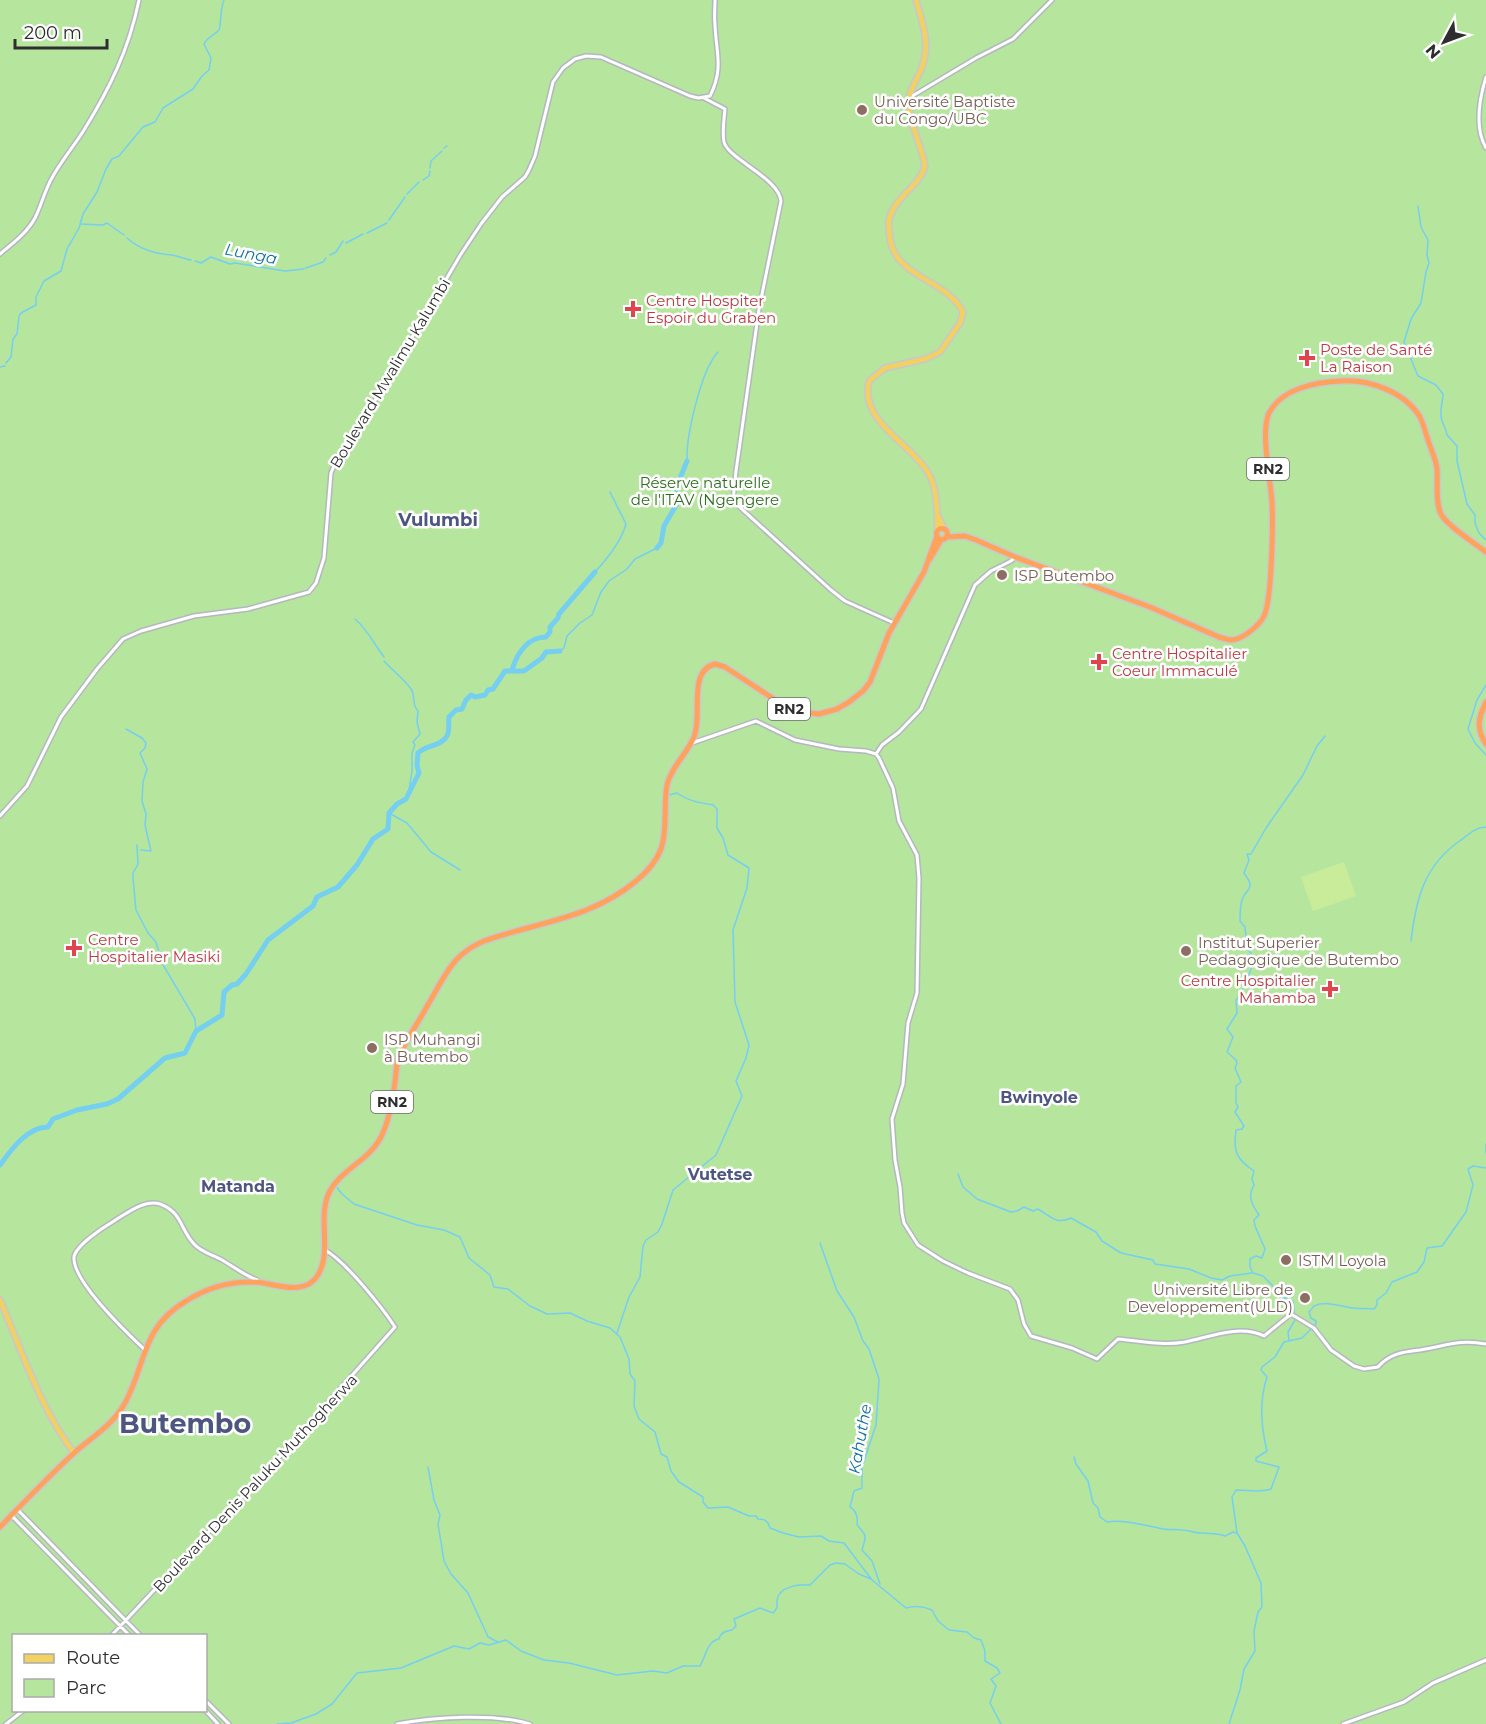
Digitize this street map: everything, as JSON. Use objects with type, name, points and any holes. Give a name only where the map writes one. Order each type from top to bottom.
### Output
[{"type":"highway","name":"RN2","points":[[0,1527],[74,1453],[102,1431],[122,1409],[150,1337],[159,1322],[199,1293],[220,1286],[250,1282],[299,1288],[316,1278],[321,1268],[324,1212],[328,1194],[344,1174],[378,1141],[388,1116],[399,1059],[449,969],[460,956],[478,943],[600,906],[620,894],[654,862],[661,849],[669,778],[691,744],[698,724],[699,676],[707,666],[715,664],[725,667],[792,711],[819,714],[843,706],[855,699],[867,686],[894,623],[920,580],[927,562],[939,546],[942,534],[954,532],[1150,607],[1219,637],[1228,640],[1239,638],[1261,621],[1268,604],[1272,517],[1267,457],[1267,422],[1270,412],[1283,398],[1304,386],[1319,382],[1356,380],[1371,384],[1402,398],[1416,412],[1435,461],[1438,504],[1442,515],[1486,552]]},
{"type":"highway","points":[[1486,702],[1478,725],[1486,744]]},
{"type":"main road","points":[[916,0],[924,26],[926,45],[924,62],[909,98],[911,116],[925,166],[922,175],[895,204],[888,226],[891,244],[902,264],[939,286],[959,305],[963,312],[960,323],[940,352],[925,359],[885,368],[868,381],[867,392],[871,408],[879,420],[926,470],[936,494],[942,534]]},
{"type":"main road","points":[[0,1300],[42,1398],[74,1453]]},
{"type":"street","points":[[0,254],[31,224],[51,179],[67,158],[101,100],[126,50],[136,19],[139,0]]},
{"type":"street","points":[[702,98],[710,96],[719,69],[715,0]]},
{"type":"street","points":[[909,98],[1013,39],[1052,0]]},
{"type":"street","name":"Boulevard Mwalimu Kalumbi","points":[[0,816],[27,786],[61,717],[123,639],[141,631],[194,616],[248,609],[309,592],[316,583],[324,558],[331,473],[338,458],[481,224],[493,207],[529,170],[535,156],[553,82],[567,65],[586,56],[601,57],[675,90],[702,98],[725,109],[724,141],[726,148],[781,195],[782,201],[759,309],[733,501],[838,596],[894,623]]},
{"type":"street","points":[[1486,77],[1478,120],[1482,141],[1486,148]]},
{"type":"street","points":[[876,754],[882,745],[899,732],[921,709],[975,585],[987,574],[1015,557]]},
{"type":"street","points":[[691,744],[756,721],[795,740],[876,754],[893,788],[899,821],[913,845],[918,860],[919,952],[916,993],[908,1023],[903,1084],[892,1119],[904,1223],[918,1245],[951,1265],[1010,1289],[1018,1300],[1024,1324],[1031,1336],[1072,1348],[1097,1359],[1118,1339],[1156,1344],[1185,1342],[1219,1332],[1253,1332],[1264,1335],[1291,1314],[1313,1327],[1331,1350],[1354,1366],[1364,1369],[1378,1367],[1383,1361],[1398,1353],[1441,1344],[1469,1341],[1486,1344]]},
{"type":"street","points":[[145,1350],[92,1294],[75,1263],[75,1253],[84,1243],[123,1215],[150,1202],[173,1210],[197,1247],[245,1276],[265,1283]]},
{"type":"street","name":"Boulevard Denis Paluku Muthogherwa","points":[[112,1634],[127,1621],[283,1453],[395,1327],[351,1273],[332,1254],[323,1249]]},
{"type":"street","points":[[17,1509],[140,1634]]},
{"type":"street","points":[[11,1515],[129,1634]]},
{"type":"street","points":[[1344,1724],[1404,1702],[1433,1683],[1486,1660]]},
{"type":"street","points":[[207,1702],[229,1724]]},
{"type":"street","points":[[6,1724],[21,1712]]},
{"type":"street","points":[[207,1712],[218,1724]]},
{"type":"street","points":[[398,1724],[444,1718],[503,1719],[530,1724]]},
{"type":"green space","name":"Réserve naturelle de l'ITAV (Ngengere","points":[[0,0],[1486,0],[1486,1724],[0,1724]]},
{"type":"green space","points":[[1344,862],[1356,896],[1313,911],[1301,877]]},
{"type":"waterway","points":[[6,363],[11,357],[19,316],[36,305],[36,297],[44,281],[61,271],[67,249],[112,159],[119,156],[143,127],[155,122],[163,108],[193,89],[209,70],[211,58],[204,44],[219,30],[224,0]]},
{"type":"waterway","points":[[430,168],[431,161],[442,151]]},
{"type":"waterway","points":[[423,180],[429,176],[430,171]]},
{"type":"waterway","points":[[407,194],[419,182]]},
{"type":"waterway","name":"Lunga","points":[[389,220],[405,197]]},
{"type":"waterway","points":[[1418,206],[1421,227],[1428,240],[1429,263],[1421,303],[1411,319],[1404,342],[1418,376],[1436,385],[1443,394],[1442,420],[1447,435],[1457,446],[1457,461],[1467,504],[1475,515],[1479,533],[1486,540]]},
{"type":"waterway","name":"Lunga","points":[[81,224],[103,225],[107,223],[124,235]]},
{"type":"waterway","name":"Lunga","points":[[367,233],[387,223]]},
{"type":"waterway","name":"Lunga","points":[[346,243],[363,234]]},
{"type":"waterway","name":"Lunga","points":[[127,238],[148,250],[191,260]]},
{"type":"waterway","name":"Lunga","points":[[330,255],[336,252],[343,241]]},
{"type":"waterway","name":"Lunga","points":[[195,261],[201,263],[211,257],[230,264],[285,271],[304,269]]},
{"type":"waterway","name":"Lunga","points":[[306,268],[323,262],[326,258]]},
{"type":"waterway","points":[[687,461],[689,436],[700,388],[718,352]]},
{"type":"waterway","points":[[0,367],[5,366]]},
{"type":"waterway","points":[[657,548],[661,543],[664,526],[678,502],[677,486],[687,461]]},
{"type":"waterway","points":[[595,572],[617,544],[626,524],[610,492]]},
{"type":"waterway","points":[[560,651],[564,648],[567,636],[592,615],[601,592],[609,581],[627,569],[635,559],[657,548]]},
{"type":"waterway","points":[[512,670],[524,647],[534,640],[546,637],[559,614],[595,572]]},
{"type":"waterway","points":[[355,619],[384,657]]},
{"type":"waterway","points":[[0,1165],[26,1135],[48,1127],[53,1119],[118,1099],[165,1058],[185,1053],[196,1031],[222,1015],[224,992],[237,984],[246,974],[268,940],[313,906],[317,897],[338,887],[357,865],[373,839],[388,829],[389,813],[397,804],[406,799],[419,773],[418,753],[445,739],[449,717],[456,710],[462,709],[471,695],[475,697],[485,695],[488,690],[493,689],[505,671],[524,671],[542,658],[546,652],[560,651]]},
{"type":"waterway","points":[[384,661],[411,689],[418,711],[417,722],[420,734],[413,742],[415,745],[412,753],[408,796]]},
{"type":"waterway","points":[[1486,685],[1477,700],[1468,729],[1475,743],[1486,755]]},
{"type":"waterway","points":[[126,729],[142,738],[146,743],[140,753],[147,769],[143,782],[142,801],[151,851],[141,850]]},
{"type":"waterway","points":[[1289,1340],[1288,1332],[1295,1320],[1293,1301],[1279,1296],[1277,1290],[1263,1276],[1253,1273],[1250,1267],[1250,1259],[1256,1256],[1262,1258],[1265,1249],[1254,1220],[1259,1215],[1252,1204],[1251,1197],[1254,1171],[1237,1154],[1235,1144],[1236,1130],[1244,1126],[1235,1112],[1238,1107],[1236,1086],[1241,1082],[1235,1068],[1236,1060],[1227,1052],[1233,1037],[1227,1029],[1237,1013],[1236,1000],[1241,994],[1255,959],[1247,948],[1245,927],[1240,921],[1242,900],[1250,886],[1244,873],[1249,860],[1247,854],[1251,854],[1303,775],[1317,746],[1325,736]]},
{"type":"waterway","points":[[617,1333],[629,1297],[640,1277],[643,1246],[646,1240],[658,1232],[673,1190],[716,1155],[742,1096],[736,1081],[749,1045],[735,1002],[733,930],[747,888],[749,868],[728,855],[717,828],[717,809],[713,805],[690,800],[677,793],[669,795]]},
{"type":"waterway","points":[[389,813],[407,823],[431,852],[460,870]]},
{"type":"waterway","points":[[1411,941],[1419,897],[1430,872],[1448,850],[1473,831],[1486,827]]},
{"type":"waterway","points":[[137,845],[138,864],[133,873],[136,910],[148,933],[156,942],[162,963],[195,1019],[196,1031]]},
{"type":"waterway","points":[[1486,1144],[1486,1153]]},
{"type":"waterway","points":[[1229,1724],[1244,1669],[1255,1651],[1254,1631],[1258,1612],[1262,1607],[1261,1583],[1237,1533],[1232,1497],[1236,1490],[1271,1489],[1279,1467],[1256,1461],[1256,1458],[1267,1451],[1262,1414],[1267,1377],[1261,1370],[1262,1367],[1275,1357],[1284,1342],[1302,1338],[1316,1324],[1309,1312],[1314,1306],[1329,1304],[1374,1309],[1377,1300],[1386,1293],[1392,1282],[1417,1272],[1424,1262],[1427,1248],[1442,1246],[1466,1212],[1473,1185],[1468,1169],[1473,1166],[1486,1168]]},
{"type":"waterway","points":[[958,1174],[963,1187],[977,1199],[1011,1212],[1024,1207],[1033,1211],[1038,1209],[1061,1221],[1071,1218],[1096,1232],[1102,1241],[1121,1253],[1153,1260],[1155,1264],[1189,1269],[1222,1280],[1230,1276],[1252,1273]]},
{"type":"waterway","points":[[335,1185],[354,1204],[417,1225],[444,1230],[460,1237],[469,1258],[490,1275],[494,1287],[508,1289],[530,1306],[547,1314],[570,1313],[610,1328],[620,1337],[629,1359],[630,1374],[635,1381],[634,1406],[639,1419],[655,1432],[661,1454],[667,1457],[671,1471],[679,1482],[703,1497],[703,1502],[708,1508],[728,1507],[763,1519],[770,1528],[783,1533],[799,1537],[821,1536],[829,1541],[844,1543],[872,1580],[906,1608],[919,1606],[932,1610],[938,1621],[949,1630],[967,1632],[981,1640],[985,1651],[985,1661],[997,1668],[1000,1673],[991,1679],[996,1686],[990,1703],[1001,1724]]},
{"type":"waterway","name":"Kahuthe","points":[[820,1243],[837,1291],[854,1317],[863,1341],[869,1349],[879,1379],[876,1425],[862,1467],[862,1488],[854,1491],[850,1507],[856,1513],[857,1525],[865,1537],[862,1550],[872,1561],[880,1584]]},
{"type":"waterway","points":[[1074,1457],[1088,1481],[1093,1503],[1098,1508],[1100,1517],[1107,1522],[1128,1522],[1163,1529],[1225,1536],[1236,1533]]},
{"type":"waterway","points":[[428,1467],[434,1500],[440,1515],[438,1524],[444,1561],[451,1574],[468,1593],[488,1637],[498,1642]]},
{"type":"waterway","points":[[277,1724],[291,1723],[316,1714],[332,1704],[357,1673],[401,1668],[454,1646],[469,1649],[480,1643],[489,1645],[506,1640],[521,1651],[544,1660],[569,1663],[617,1675],[653,1671],[667,1673],[683,1666],[700,1666],[712,1643],[719,1639],[722,1633],[736,1626],[734,1619],[760,1608],[773,1613],[782,1592],[796,1586],[810,1585],[830,1565],[845,1564],[871,1579]]},
{"type":"place","name":"Université Baptiste du Congo/UBC","points":[[862,110]]},
{"type":"place","name":"Centre Hospiter Espoir du Graben","points":[[633,309]]},
{"type":"place","name":"Poste de Santé La Raison","points":[[1307,358]]},
{"type":"place","name":"ISP Butembo","points":[[1002,575]]},
{"type":"place","name":"Centre Hospitalier Coeur Immaculé","points":[[1099,662]]},
{"type":"place","name":"Centre Hospitalier Masiki","points":[[74,948]]},
{"type":"place","name":"Institut Superier Pedagogique de Butembo","points":[[1186,951]]},
{"type":"place","name":"Centre Hospitalier Mahamba","points":[[1330,989]]},
{"type":"place","name":"ISP Muhangi à Butembo","points":[[372,1048]]},
{"type":"place","name":"ISTM Loyola","points":[[1286,1260]]},
{"type":"place","name":"Université Libre de Developpement(ULD)","points":[[1305,1298]]},
{"type":"district","name":"Vulumbi","points":[[438,520]]},
{"type":"district","name":"Bwinyole","points":[[1039,1097]]},
{"type":"district","name":"Vutetse","points":[[720,1174]]},
{"type":"district","name":"Matanda","points":[[238,1186]]},
{"type":"district","name":"Butembo","points":[[185,1423]]}]
